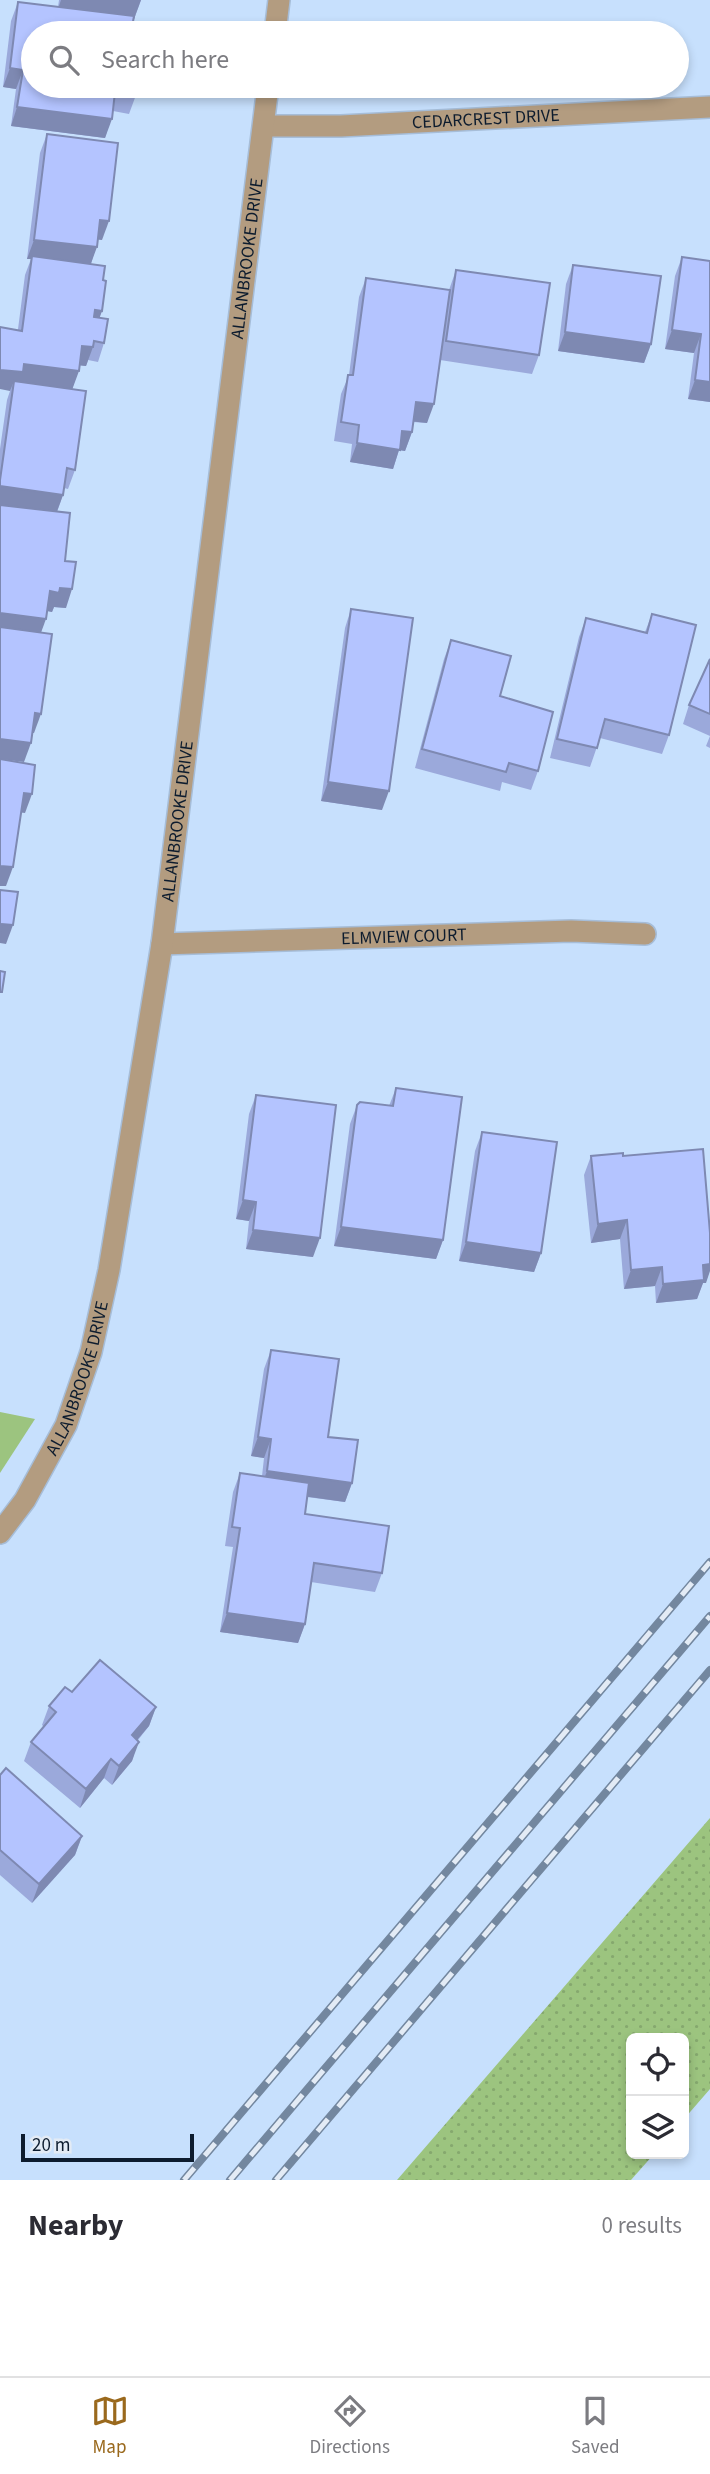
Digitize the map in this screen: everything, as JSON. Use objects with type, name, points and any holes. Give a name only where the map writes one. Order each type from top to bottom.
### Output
[{"type":"street","points":[[276,21],[279,0]]},
{"type":"street","name":"ALLANBROOKE DRIVE","points":[[0,1533],[25,1500],[66,1425],[91,1352],[109,1270],[162,944],[267,98]]},
{"type":"street","name":"CEDARCREST DRIVE","points":[[264,126],[341,126],[710,107]]},
{"type":"street","name":"ELMVIEW COURT","points":[[162,944],[571,931],[645,934]]},
{"type":"green space","points":[[0,1412],[35,1419],[0,1473]]},
{"type":"green space","points":[[710,1818],[710,2089],[689,2113],[689,2033],[626,2033],[626,2159],[650,2159],[631,2180],[397,2180]]},
{"type":"building","points":[[18,2],[134,16],[133,21],[21,21],[21,70],[10,68]]},
{"type":"building","points":[[21,82],[21,98],[114,98],[112,119],[17,107]]},
{"type":"building","points":[[47,134],[118,143],[109,221],[100,220],[97,247],[34,240]]},
{"type":"building","points":[[32,256],[105,266],[102,311],[95,310],[94,317],[108,319],[104,343],[94,341],[93,347],[82,346],[79,371],[24,364],[23,372],[0,370],[0,327],[22,331]]},
{"type":"building","points":[[682,257],[710,261],[710,382],[695,380],[701,334],[672,330]]},
{"type":"building","points":[[573,265],[661,276],[651,344],[565,332]]},
{"type":"building","points":[[456,270],[550,283],[539,355],[446,341]]},
{"type":"building","points":[[366,278],[450,290],[434,404],[416,402],[412,432],[402,431],[400,450],[357,443],[359,425],[341,422],[348,375],[353,375]]},
{"type":"building","points":[[14,381],[86,391],[75,470],[67,468],[63,495],[0,486]]},
{"type":"building","points":[[0,505],[70,513],[65,561],[76,562],[72,589],[60,588],[59,593],[50,591],[46,619],[0,613]]},
{"type":"building","points":[[351,609],[413,618],[389,791],[328,782]]},
{"type":"building","points":[[652,614],[696,625],[669,735],[605,719],[597,748],[557,739],[586,618],[647,633]]},
{"type":"building","points":[[0,627],[52,634],[41,714],[35,713],[31,743],[0,739]]},
{"type":"building","points":[[451,640],[511,656],[500,696],[553,712],[538,771],[509,763],[506,772],[422,749]]},
{"type":"building","points":[[710,659],[710,714],[689,705]]},
{"type":"building","points":[[0,759],[35,765],[32,794],[24,793],[13,867],[0,866]]},
{"type":"building","points":[[0,890],[18,892],[13,925],[2,924],[0,937]]},
{"type":"building","points":[[0,971],[5,972],[2,992],[0,992]]},
{"type":"building","points":[[396,1088],[462,1097],[443,1240],[341,1227],[357,1105],[360,1102],[393,1106]]},
{"type":"building","points":[[256,1095],[336,1105],[320,1238],[253,1230],[256,1202],[243,1200]]},
{"type":"building","points":[[482,1132],[557,1142],[541,1253],[466,1242]]},
{"type":"building","points":[[703,1149],[710,1233],[710,1264],[703,1265],[704,1280],[663,1284],[662,1267],[631,1270],[627,1220],[598,1224],[591,1156]]},
{"type":"building","points":[[271,1350],[339,1359],[328,1437],[358,1440],[352,1483],[267,1471],[271,1439],[258,1437]]},
{"type":"building","points":[[240,1473],[309,1483],[305,1514],[389,1526],[382,1573],[314,1563],[305,1624],[227,1613],[240,1528],[232,1527]]},
{"type":"building","points":[[100,1660],[156,1707],[132,1735],[139,1742],[119,1766],[111,1759],[86,1789],[31,1742],[56,1712],[49,1706],[65,1687],[72,1692]]},
{"type":"building","points":[[6,1768],[82,1836],[39,1884],[0,1850],[0,1775]]},
{"type":"railway","points":[[184,2180],[710,1562]]},
{"type":"railway","points":[[230,2180],[710,1616]]},
{"type":"railway","points":[[276,2180],[710,1670]]}]
